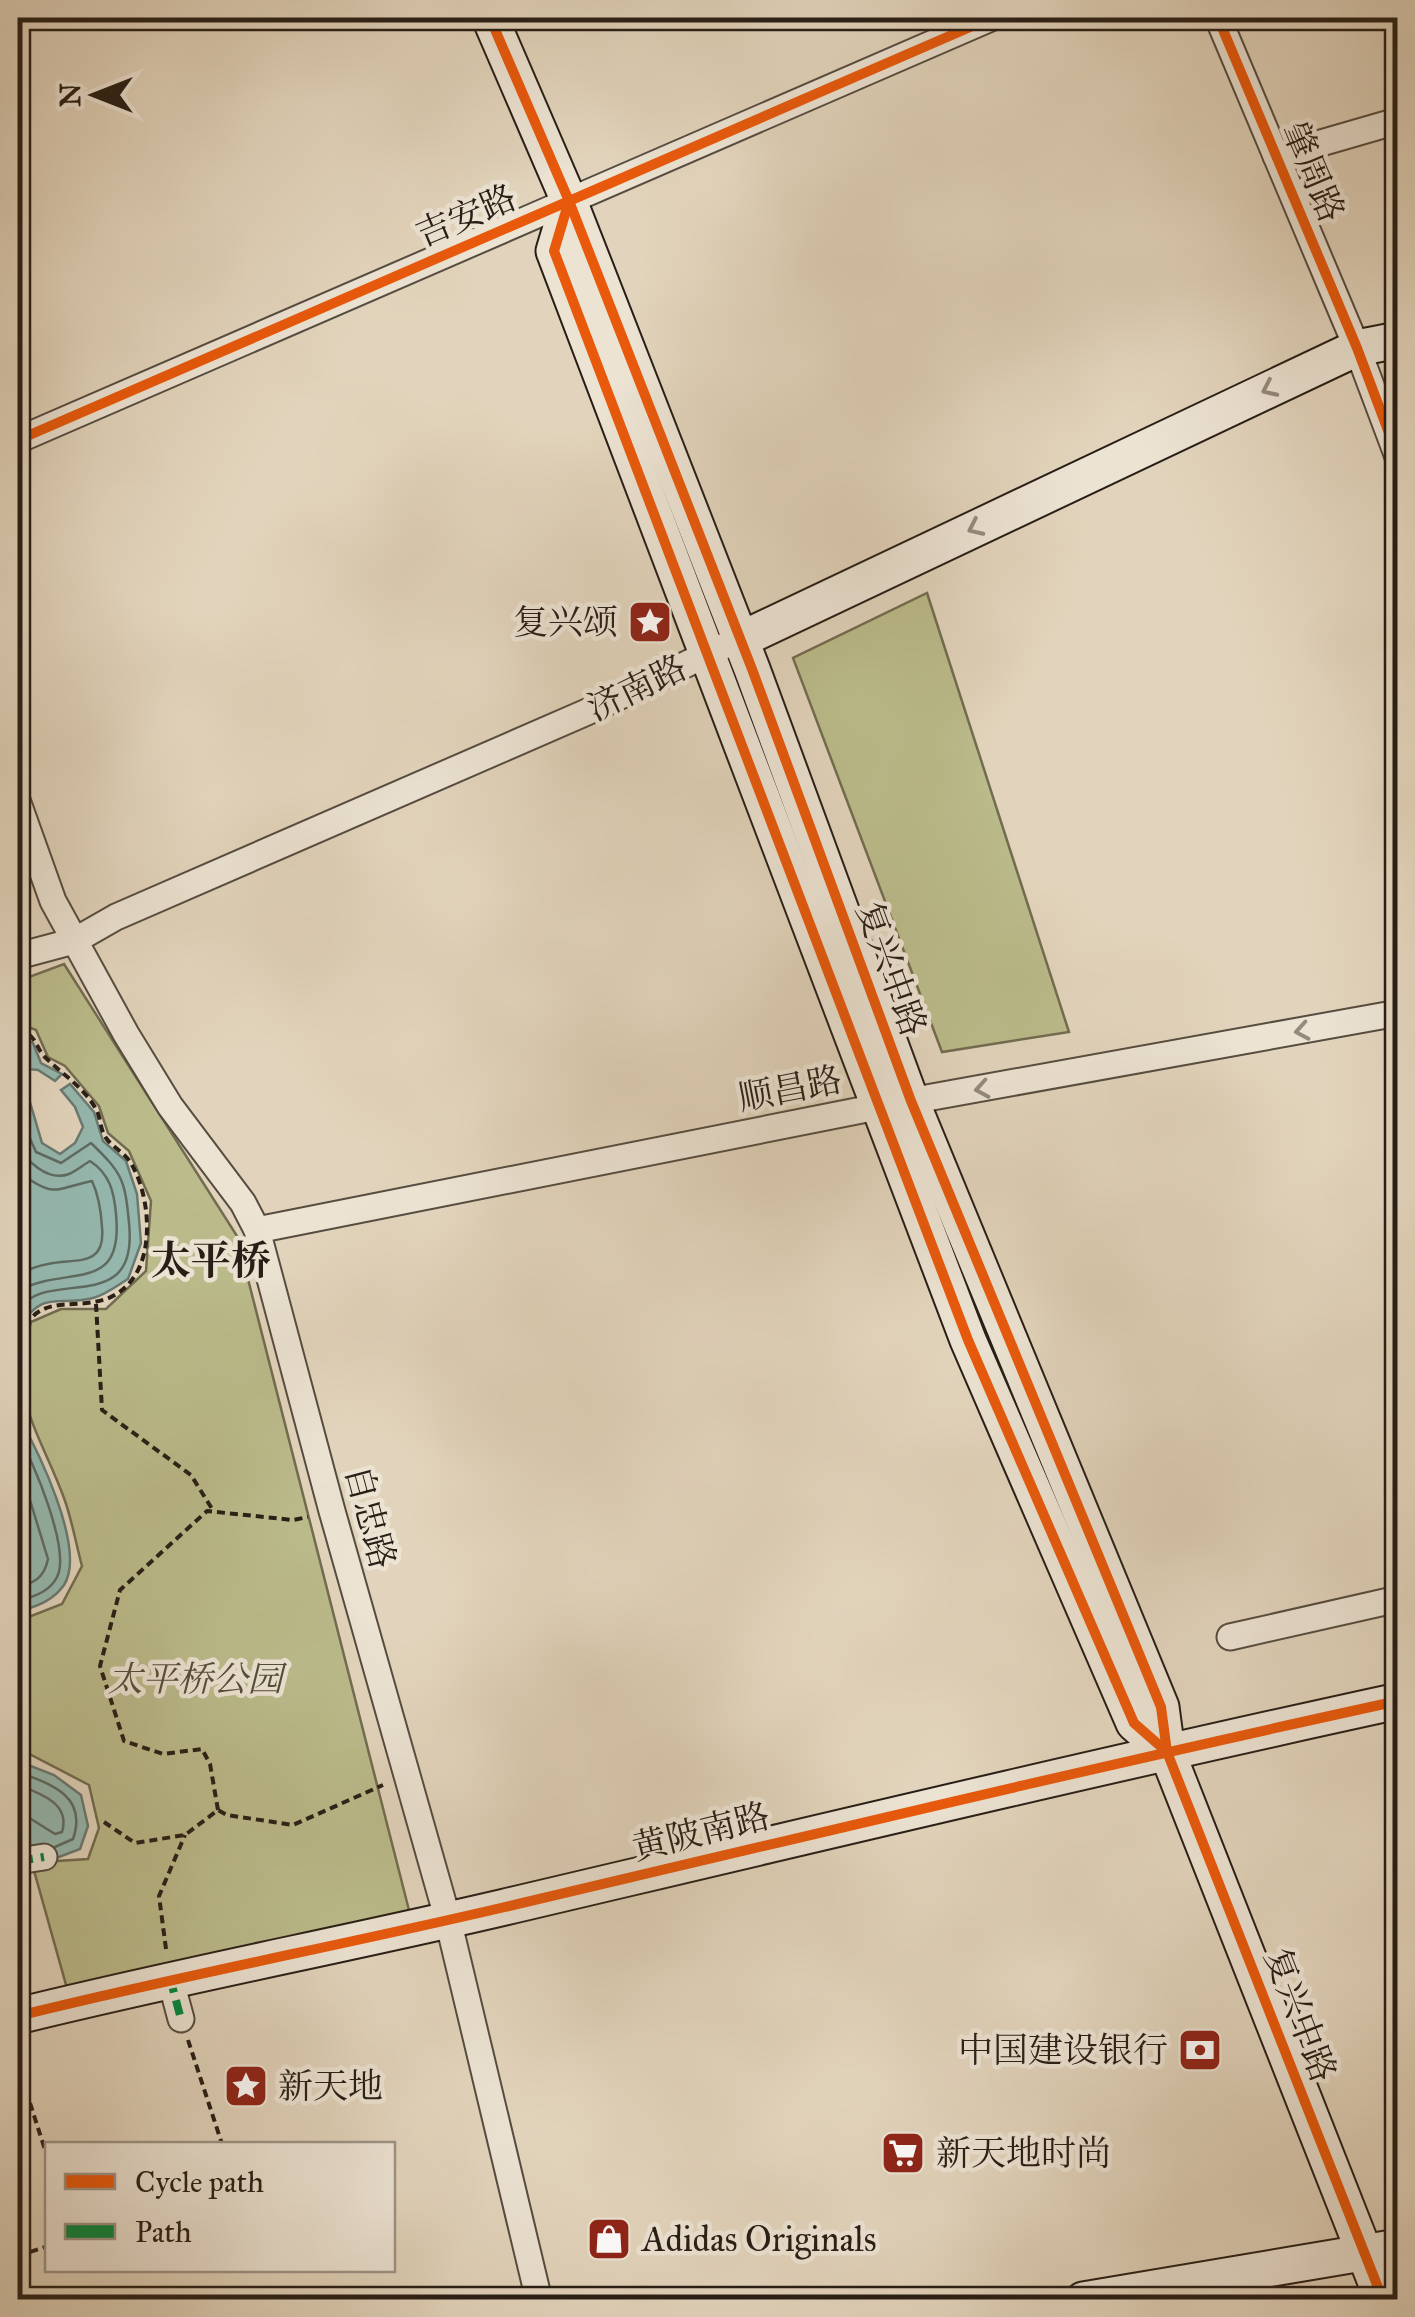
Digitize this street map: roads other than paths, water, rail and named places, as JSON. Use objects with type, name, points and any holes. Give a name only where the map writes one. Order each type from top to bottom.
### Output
[{"type":"main road","name":"复兴中路","points":[[490,18],[569,201],[740,640],[968,1340],[1134,1722],[1167,1752],[1381,2250],[1383,2300]]},
{"type":"main road","name":"复兴中路","points":[[569,201],[554,251],[707,654],[894,1104]]},
{"type":"main road","points":[[1357,348],[1398,340]]},
{"type":"main road","name":"济南路","points":[[740,640],[1357,348]]},
{"type":"main road","name":"黄陂南路","points":[[18,2016],[170,1978],[448,1920],[1398,1701]]},
{"type":"main road","points":[[1083,2300],[1381,2250]]},
{"type":"street","name":"吉安路","points":[[18,440],[990,18]]},
{"type":"street","name":"肇周路","points":[[1218,18],[1357,348],[1398,458]]},
{"type":"street","points":[[1276,156],[1397,120]]},
{"type":"street","name":"济南路","points":[[18,956],[74,941],[116,917],[587,712],[740,640]]},
{"type":"street","name":"自忠路","points":[[18,803],[53,901],[74,941],[170,1106],[243,1203],[256,1230],[448,1920],[539,2300]]},
{"type":"street","name":"顺昌路","points":[[256,1230],[894,1104],[1398,1013]]},
{"type":"street","points":[[1230,1637],[1398,1599]]},
{"type":"street","points":[[18,1861],[44,1857]]},
{"type":"street","points":[[170,1978],[181,2019]]},
{"type":"water","points":[[18,1035],[33,1043],[41,1063],[62,1074],[55,1081],[38,1070],[28,1069],[22,1075],[42,1143],[60,1154],[75,1143],[83,1127],[75,1107],[61,1090],[70,1084],[94,1112],[103,1141],[126,1161],[137,1194],[141,1243],[128,1279],[93,1298],[44,1303],[18,1328]]},
{"type":"water","points":[[18,1415],[57,1499],[65,1524],[69,1569],[64,1585],[54,1596],[18,1612]]},
{"type":"water","points":[[18,1761],[54,1775],[81,1795],[88,1826],[80,1849],[54,1859],[27,1846],[18,1836]]},
{"type":"place","name":"复兴颂","points":[[650,622]]},
{"type":"place","name":"中国建设银行","points":[[1200,2050]]},
{"type":"place","name":"新天地","points":[[246,2086]]},
{"type":"place","name":"新天地时尚","points":[[903,2153]]},
{"type":"place","name":"Adidas Originals","points":[[609,2239]]},
{"type":"district","name":"太平桥","points":[[211,1260]]},
{"type":"park label","name":"太平桥公园","points":[[195,1679]]}]
